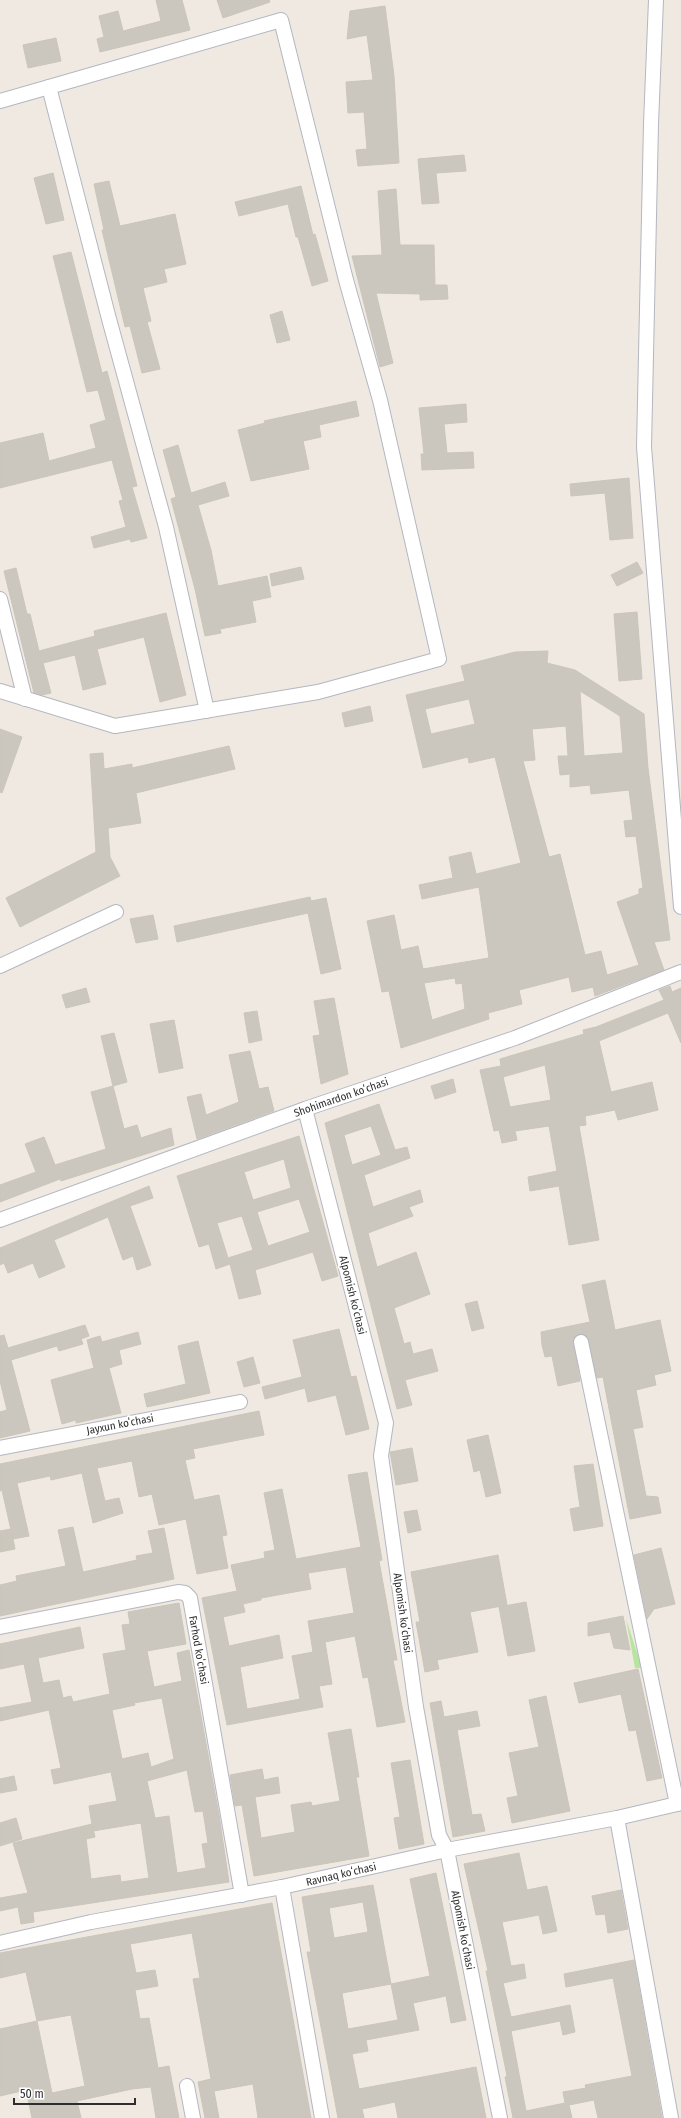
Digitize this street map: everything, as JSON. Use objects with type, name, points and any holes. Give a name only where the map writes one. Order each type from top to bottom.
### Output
[{"type":"street","points":[[656,0],[651,124],[644,447],[681,907]]},
{"type":"street","points":[[0,101],[281,20],[346,280],[380,400],[439,659],[318,692],[115,726],[0,691]]},
{"type":"street","points":[[49,87],[108,319],[166,527],[207,710]]},
{"type":"street","points":[[0,599],[25,699]]},
{"type":"street","points":[[0,966],[116,912]]},
{"type":"street","name":"Shohimardon koʻchasi","points":[[0,1220],[305,1109],[515,1038],[681,972]]},
{"type":"street","name":"Alpomish koʻchasi","points":[[305,1109],[386,1423],[382,1456],[416,1707],[439,1834],[447,1850],[500,2118]]},
{"type":"street","points":[[581,1342],[679,1803]]},
{"type":"street","name":"Jayxun koʻchasi","points":[[0,1448],[240,1402]]},
{"type":"street","name":"Farhod koʻchasi","points":[[0,1627],[178,1592],[185,1593],[190,1598],[242,1895]]},
{"type":"street","name":"Ravnaq koʻchasi","points":[[0,1943],[91,1922],[282,1887],[447,1850],[617,1818],[679,1803]]},
{"type":"street","points":[[617,1818],[671,2118]]},
{"type":"street","points":[[282,1887],[322,2118]]},
{"type":"street","points":[[187,2086],[192,2118]]},
{"type":"green space","points":[[626,1619],[642,1668],[635,1668]]},
{"type":"building","points":[[156,0],[182,0],[190,30],[100,52],[97,39],[104,37],[99,16],[118,11],[123,31],[161,21]]},
{"type":"building","points":[[217,0],[269,0],[270,2],[223,18]]},
{"type":"building","points":[[385,6],[394,76],[399,163],[358,166],[356,150],[367,149],[364,112],[348,113],[346,82],[373,80],[367,35],[347,39],[350,11]]},
{"type":"building","points":[[56,38],[61,61],[28,68],[23,45]]},
{"type":"building","points":[[464,155],[466,171],[436,173],[439,203],[422,204],[418,159]]},
{"type":"building","points":[[53,173],[64,220],[46,224],[34,178]]},
{"type":"building","points":[[109,181],[120,226],[175,214],[186,264],[164,269],[167,282],[143,288],[151,321],[147,322],[160,369],[142,373],[130,326],[125,327],[102,230],[104,230],[94,184]]},
{"type":"building","points":[[301,186],[313,235],[315,234],[328,281],[312,286],[298,237],[296,237],[288,204],[239,216],[235,202]]},
{"type":"building","points":[[396,189],[400,245],[434,245],[435,285],[447,285],[448,299],[420,300],[420,294],[376,293],[393,363],[380,367],[352,256],[382,255],[378,191]]},
{"type":"building","points":[[71,252],[102,373],[107,371],[137,486],[132,487],[147,538],[131,542],[130,539],[94,548],[91,537],[126,527],[119,501],[123,500],[112,460],[0,488],[0,443],[43,433],[49,461],[96,448],[90,425],[106,420],[98,390],[87,392],[53,256]]},
{"type":"building","points":[[282,311],[290,340],[277,343],[270,315]]},
{"type":"building","points":[[356,401],[359,416],[319,425],[321,437],[303,441],[309,469],[251,481],[238,430],[265,423],[264,421]]},
{"type":"building","points":[[466,404],[467,422],[444,424],[447,453],[473,452],[474,468],[422,470],[421,454],[424,454],[419,408]]},
{"type":"building","points":[[178,445],[191,493],[225,482],[229,496],[198,505],[211,550],[218,586],[267,576],[271,597],[252,601],[256,622],[220,629],[221,633],[205,636],[195,589],[171,499],[176,497],[163,450]]},
{"type":"building","points":[[629,478],[633,538],[610,540],[605,493],[571,496],[570,484]]},
{"type":"building","points":[[637,562],[643,573],[617,586],[611,575]]},
{"type":"building","points":[[301,567],[304,579],[272,586],[270,574]]},
{"type":"building","points":[[16,568],[27,614],[30,614],[39,651],[95,636],[94,631],[166,613],[186,695],[160,702],[144,637],[97,649],[106,684],[83,690],[75,655],[43,663],[51,693],[42,695],[34,693],[4,571]]},
{"type":"building","points":[[637,612],[642,679],[619,681],[614,614]]},
{"type":"building","points":[[548,651],[547,663],[575,670],[644,714],[648,768],[670,940],[654,942],[664,970],[595,996],[593,987],[572,992],[569,977],[519,990],[522,1004],[488,1013],[489,1019],[401,1048],[389,991],[382,992],[367,921],[394,915],[401,950],[418,946],[423,969],[489,958],[479,887],[422,899],[419,885],[453,878],[449,857],[471,852],[476,874],[521,863],[495,757],[469,763],[468,757],[423,768],[406,695],[465,681],[461,666],[515,652]],"holes":[[[580,691],[620,716],[623,753],[584,756]],[[469,699],[475,724],[431,734],[425,709]],[[566,726],[568,756],[558,756],[560,775],[570,774],[570,787],[590,785],[591,794],[629,790],[633,820],[624,821],[626,837],[636,836],[643,888],[639,889],[639,894],[617,902],[639,965],[607,975],[601,951],[585,955],[560,854],[549,857],[523,761],[535,760],[532,729]],[[455,978],[456,984],[462,983],[465,1009],[432,1020],[424,983]]]},
{"type":"building","points":[[370,706],[373,721],[345,727],[342,713]]},
{"type":"building","points":[[0,729],[22,737],[2,793],[0,792]]},
{"type":"building","points":[[229,746],[235,769],[136,793],[141,823],[108,828],[110,857],[120,876],[20,927],[6,898],[96,852],[90,754],[103,753],[104,769],[132,764],[132,768]]},
{"type":"building","points":[[310,897],[311,901],[326,898],[341,969],[321,974],[308,913],[177,942],[174,926]]},
{"type":"building","points":[[153,915],[158,939],[136,943],[130,919]]},
{"type":"building","points":[[670,986],[672,992],[681,988],[681,1043],[668,1013],[599,1041],[611,1092],[652,1082],[658,1110],[618,1120],[615,1110],[585,1116],[586,1125],[579,1126],[599,1240],[569,1245],[559,1186],[530,1191],[528,1177],[557,1171],[549,1126],[515,1131],[517,1140],[502,1143],[499,1130],[494,1131],[480,1070],[501,1066],[500,1059],[584,1034],[583,1030],[596,1027],[664,1000],[659,990]],"holes":[[[545,1065],[551,1100],[510,1107],[503,1077]]]},
{"type":"building","points":[[86,988],[90,1002],[66,1008],[62,995]]},
{"type":"building","points":[[334,998],[348,1074],[321,1084],[313,1036],[320,1035],[314,1001]]},
{"type":"building","points":[[257,1011],[262,1040],[249,1043],[244,1013]]},
{"type":"building","points":[[174,1020],[183,1068],[159,1073],[150,1024]]},
{"type":"building","points":[[114,1033],[127,1082],[113,1086],[101,1036]]},
{"type":"building","points":[[250,1051],[259,1089],[268,1087],[274,1111],[197,1139],[187,1097],[201,1094],[206,1115],[239,1102],[229,1055]]},
{"type":"building","points":[[453,1079],[456,1092],[435,1099],[431,1086]]},
{"type":"building","points":[[113,1086],[124,1129],[137,1125],[141,1138],[171,1128],[174,1145],[61,1181],[60,1179],[0,1202],[0,1185],[36,1172],[25,1144],[44,1137],[55,1165],[106,1149],[91,1092]]},
{"type":"building","points":[[379,1104],[395,1150],[407,1147],[410,1158],[364,1175],[373,1207],[420,1190],[423,1202],[409,1207],[413,1216],[368,1233],[377,1267],[416,1252],[430,1294],[394,1308],[404,1344],[410,1342],[413,1354],[432,1349],[438,1371],[405,1380],[412,1405],[397,1409],[325,1123]],"holes":[[[371,1126],[381,1155],[352,1165],[344,1135]]]},
{"type":"building","points":[[299,1136],[338,1276],[322,1281],[313,1252],[255,1270],[261,1294],[239,1299],[230,1264],[216,1269],[209,1244],[199,1247],[177,1176]],"holes":[[[284,1159],[291,1188],[253,1200],[244,1172]],[[299,1199],[310,1232],[268,1246],[257,1212]],[[242,1216],[253,1250],[228,1258],[217,1223]]]},
{"type":"building","points":[[149,1186],[153,1198],[130,1206],[151,1265],[137,1270],[133,1256],[123,1260],[108,1217],[54,1240],[65,1267],[39,1278],[33,1263],[8,1273],[4,1263],[0,1265],[0,1248]]},
{"type":"building","points":[[605,1280],[615,1330],[660,1320],[671,1371],[654,1375],[656,1385],[636,1390],[643,1427],[633,1429],[646,1496],[658,1497],[661,1513],[630,1519],[603,1377],[597,1378],[588,1337],[580,1334],[573,1340],[580,1381],[558,1386],[552,1356],[545,1357],[542,1345],[541,1332],[590,1322],[582,1285]]},
{"type":"building","points":[[477,1301],[484,1328],[472,1331],[465,1304]]},
{"type":"building","points":[[85,1325],[89,1336],[81,1339],[83,1344],[59,1351],[57,1346],[11,1360],[30,1431],[0,1438],[0,1412],[7,1410],[0,1381],[0,1336],[4,1335],[8,1348]]},
{"type":"building","points":[[339,1329],[351,1377],[356,1376],[369,1429],[346,1435],[336,1395],[308,1402],[305,1388],[265,1399],[262,1387],[302,1377],[293,1340]]},
{"type":"building","points":[[138,1332],[141,1344],[119,1350],[122,1364],[109,1368],[121,1413],[76,1423],[76,1420],[62,1424],[51,1380],[94,1368],[87,1340],[100,1336],[102,1342]]},
{"type":"building","points":[[198,1341],[210,1393],[147,1407],[144,1394],[186,1384],[178,1346]]},
{"type":"building","points":[[253,1357],[260,1383],[244,1387],[237,1362]]},
{"type":"building","points":[[259,1411],[264,1435],[193,1449],[195,1458],[185,1460],[194,1500],[219,1495],[227,1535],[222,1536],[228,1568],[197,1574],[186,1519],[159,1525],[152,1494],[139,1497],[132,1461],[97,1468],[105,1501],[119,1498],[123,1513],[93,1523],[82,1473],[51,1480],[50,1476],[17,1483],[29,1536],[13,1539],[2,1490],[0,1491],[0,1464]]},
{"type":"building","points":[[488,1435],[501,1493],[486,1497],[480,1470],[474,1472],[467,1440]]},
{"type":"building","points":[[412,1448],[418,1481],[396,1485],[390,1452]]},
{"type":"building","points":[[593,1464],[603,1526],[574,1531],[570,1509],[580,1507],[574,1466]]},
{"type":"building","points":[[367,1472],[382,1560],[379,1561],[397,1660],[393,1660],[405,1722],[377,1727],[368,1677],[363,1678],[355,1636],[325,1642],[332,1684],[319,1686],[323,1707],[227,1725],[202,1598],[237,1591],[231,1565],[265,1558],[264,1552],[275,1550],[264,1493],[282,1489],[296,1559],[361,1547],[348,1475]],"holes":[[[346,1567],[354,1613],[308,1621],[313,1652],[292,1656],[300,1699],[247,1709],[240,1667],[283,1658],[279,1635],[229,1646],[223,1617],[245,1612],[243,1604],[261,1600],[261,1598],[311,1589],[308,1573]]]},
{"type":"building","points":[[417,1510],[421,1530],[408,1533],[404,1512]]},
{"type":"building","points":[[73,1527],[83,1572],[137,1560],[136,1556],[153,1553],[148,1531],[164,1528],[174,1579],[0,1616],[0,1585],[17,1581],[16,1576],[66,1566],[58,1530]]},
{"type":"building","points":[[11,1529],[15,1549],[0,1552],[0,1531]]},
{"type":"building","points":[[661,1548],[675,1604],[654,1609],[647,1619],[634,1555]]},
{"type":"building","points":[[498,1555],[507,1605],[470,1612],[478,1652],[437,1660],[439,1669],[425,1672],[416,1622],[420,1622],[411,1572]]},
{"type":"building","points":[[526,1602],[535,1651],[508,1656],[499,1607]]},
{"type":"building","points":[[179,1603],[186,1644],[147,1651],[154,1687],[182,1681],[177,1653],[189,1650],[219,1815],[229,1882],[33,1912],[34,1922],[21,1924],[18,1907],[0,1911],[0,1898],[28,1893],[13,1843],[92,1824],[89,1806],[117,1801],[111,1772],[54,1784],[51,1770],[61,1768],[49,1710],[0,1721],[0,1708],[32,1702],[24,1664],[0,1669],[0,1644],[80,1627],[84,1648],[38,1658],[43,1683],[59,1680],[63,1698],[71,1696],[73,1702],[110,1694],[103,1654],[126,1650],[122,1625],[130,1624],[128,1612]],"holes":[[[162,1698],[174,1759],[151,1767],[148,1753],[122,1759],[112,1710],[135,1705],[134,1703]],[[187,1770],[195,1812],[203,1811],[208,1843],[202,1844],[206,1868],[177,1873],[169,1816],[155,1818],[147,1781]],[[141,1823],[149,1878],[121,1882],[120,1875],[91,1879],[86,1839],[95,1837],[94,1831]]]},
{"type":"building","points":[[623,1616],[630,1650],[614,1648],[610,1632],[588,1636],[588,1623]]},
{"type":"building","points":[[638,1669],[662,1778],[647,1781],[636,1730],[629,1731],[621,1694],[579,1703],[574,1683]]},
{"type":"building","points":[[546,1696],[570,1811],[512,1823],[507,1798],[518,1796],[509,1753],[539,1747],[529,1700]]},
{"type":"building","points":[[441,1701],[444,1717],[477,1711],[480,1726],[457,1730],[472,1815],[481,1814],[485,1831],[453,1837],[430,1703]]},
{"type":"building","points":[[351,1729],[359,1777],[356,1777],[369,1856],[254,1876],[242,1805],[235,1806],[230,1775],[262,1769],[264,1780],[278,1777],[280,1793],[255,1797],[261,1838],[295,1832],[291,1805],[311,1802],[312,1806],[340,1801],[328,1733]]},
{"type":"building","points":[[410,1760],[424,1844],[399,1849],[394,1818],[400,1817],[391,1763]]},
{"type":"building","points":[[14,1776],[17,1790],[0,1793],[0,1779]]},
{"type":"building","points":[[16,1818],[22,1839],[0,1846],[0,1823]]},
{"type":"building","points":[[519,1853],[527,1890],[547,1886],[557,1931],[543,1934],[539,1915],[502,1922],[511,1966],[524,1964],[526,1978],[503,1983],[511,2017],[570,2005],[575,2032],[563,2035],[560,2021],[511,2031],[526,2111],[565,2103],[563,2092],[586,2088],[585,2085],[632,2076],[613,1978],[566,1987],[564,1974],[634,1960],[662,2118],[598,2118],[594,2100],[569,2105],[572,2118],[513,2118],[505,2077],[507,2076],[486,1971],[488,1971],[464,1864]]},
{"type":"building","points":[[436,1873],[466,2020],[451,2023],[446,1996],[413,2003],[419,2030],[366,2040],[368,2051],[352,2054],[359,2089],[476,2067],[486,2118],[398,2118],[395,2102],[362,2109],[364,2118],[338,2118],[307,1952],[311,1952],[302,1897],[373,1885],[391,1984],[430,1976],[410,1879]],"holes":[[[363,1902],[368,1932],[334,1938],[329,1908]],[[391,1984],[398,2020],[348,2029],[342,1993]]]},
{"type":"building","points":[[621,1890],[628,1929],[608,1933],[605,1914],[596,1915],[592,1896]]},
{"type":"building","points":[[272,1903],[311,2118],[258,2118],[253,2084],[214,2091],[219,2118],[205,2118],[198,2082],[211,2079],[193,1979],[200,1978],[192,1933],[130,1944],[136,1973],[155,1970],[158,1986],[135,1990],[140,2019],[149,2018],[158,2068],[169,2066],[179,2118],[156,2118],[151,2087],[132,2089],[77,2101],[81,2118],[32,2118],[26,2090],[0,2096],[0,2029],[37,2021],[26,1972],[0,1978],[0,1953]],"holes":[[[71,2015],[85,2086],[52,2093],[37,2021]]]}]
